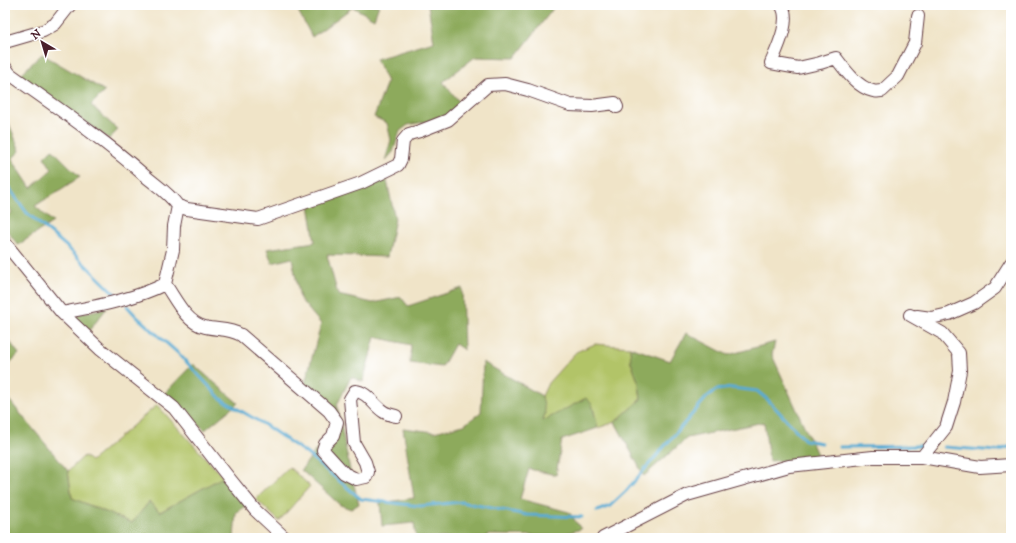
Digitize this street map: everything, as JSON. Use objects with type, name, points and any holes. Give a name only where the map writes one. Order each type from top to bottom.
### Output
[{"type":"street","points":[[5,42],[43,31],[55,24],[70,5]]},
{"type":"street","points":[[781,5],[786,18],[778,48],[771,63],[798,68],[836,58],[847,72],[861,85],[872,91],[882,91],[898,76],[915,43],[918,16]]},
{"type":"street","points":[[5,67],[10,74],[79,122],[117,152],[152,183],[170,196],[178,206],[187,209],[258,219],[361,183],[398,165],[401,159],[403,141],[409,134],[448,120],[488,85],[505,84],[528,90],[570,105],[592,106],[615,103],[617,107]]},
{"type":"street","points":[[178,206],[174,226],[173,250],[165,284],[189,318],[205,327],[234,331],[241,335],[329,411],[337,422],[333,436],[325,444],[323,450],[336,462],[344,473],[356,479],[366,477],[368,472],[354,444],[350,399],[355,391],[361,392],[365,395],[384,413],[396,416]]},
{"type":"street","points":[[5,243],[62,313],[100,348],[174,408],[255,510],[285,538]]},
{"type":"street","points":[[922,457],[946,427],[954,402],[960,371],[958,352],[942,333],[910,315],[931,318],[949,314],[974,302],[995,288],[1011,263]]},
{"type":"street","points":[[62,313],[123,300],[151,291],[165,284]]},
{"type":"street","points":[[603,538],[687,495],[789,466],[873,457],[922,457],[980,467],[1011,465]]},
{"type":"green space","points":[[295,5],[379,5],[374,19],[353,7],[312,37]]},
{"type":"green space","points":[[428,5],[553,5],[552,10],[515,58],[475,57],[443,82],[462,105],[446,118],[408,125],[400,131],[393,152],[385,161],[391,140],[387,123],[374,117],[387,82],[376,59],[434,42]]},
{"type":"green space","points":[[42,54],[105,91],[91,105],[118,130],[109,139],[19,76]]},
{"type":"green space","points":[[5,121],[8,121],[20,151],[12,159],[31,188],[52,169],[44,157],[52,149],[80,177],[35,206],[53,222],[18,245],[5,228],[5,218],[12,212],[5,204]]},
{"type":"green space","points":[[386,176],[395,219],[387,257],[327,255],[338,295],[373,303],[401,297],[408,306],[462,288],[464,350],[455,344],[442,367],[410,363],[411,345],[375,337],[363,382],[351,377],[337,405],[350,470],[359,504],[351,509],[340,505],[301,470],[335,425],[304,387],[321,324],[300,299],[292,258],[272,263],[267,249],[315,242],[309,205]]},
{"type":"green space","points":[[107,308],[88,332],[73,315]]},
{"type":"green space","points":[[686,333],[728,355],[775,342],[772,355],[819,459],[769,461],[764,422],[687,438],[644,476],[615,422],[641,399],[639,384],[631,362],[630,347],[670,361]]},
{"type":"green space","points":[[5,335],[19,354],[5,368]]},
{"type":"green space","points":[[595,344],[630,347],[631,362],[639,384],[641,399],[615,422],[598,428],[592,404],[543,421],[542,396],[548,383],[576,352]]},
{"type":"green space","points":[[483,362],[542,396],[545,413],[543,421],[586,398],[592,404],[598,428],[562,440],[556,475],[529,469],[520,499],[569,512],[581,529],[557,536],[489,535],[483,538],[416,538],[414,523],[382,526],[380,503],[414,498],[403,428],[434,432],[464,425],[481,412]]},
{"type":"green space","points":[[193,364],[238,403],[205,430],[163,395]]},
{"type":"green space","points":[[5,395],[68,471],[72,498],[132,523],[149,502],[160,512],[223,477],[246,506],[236,513],[234,538],[5,538]]},
{"type":"green space","points":[[157,405],[223,477],[160,512],[149,502],[132,523],[72,498],[68,471],[84,456],[91,461]]},
{"type":"green space","points":[[289,467],[310,486],[279,521],[256,499]]},
{"type":"waterway","points":[[5,180],[27,213],[66,246],[115,294]]},
{"type":"waterway","points":[[127,306],[137,317],[179,354],[221,399],[265,425],[306,453],[361,499],[420,506],[461,502],[527,515],[582,517]]},
{"type":"waterway","points":[[597,511],[610,506],[626,491],[707,397],[716,390],[732,388],[757,391],[768,400],[805,440],[821,443]]},
{"type":"waterway","points":[[839,447],[923,446]]},
{"type":"waterway","points":[[944,447],[997,451],[1011,446]]}]
